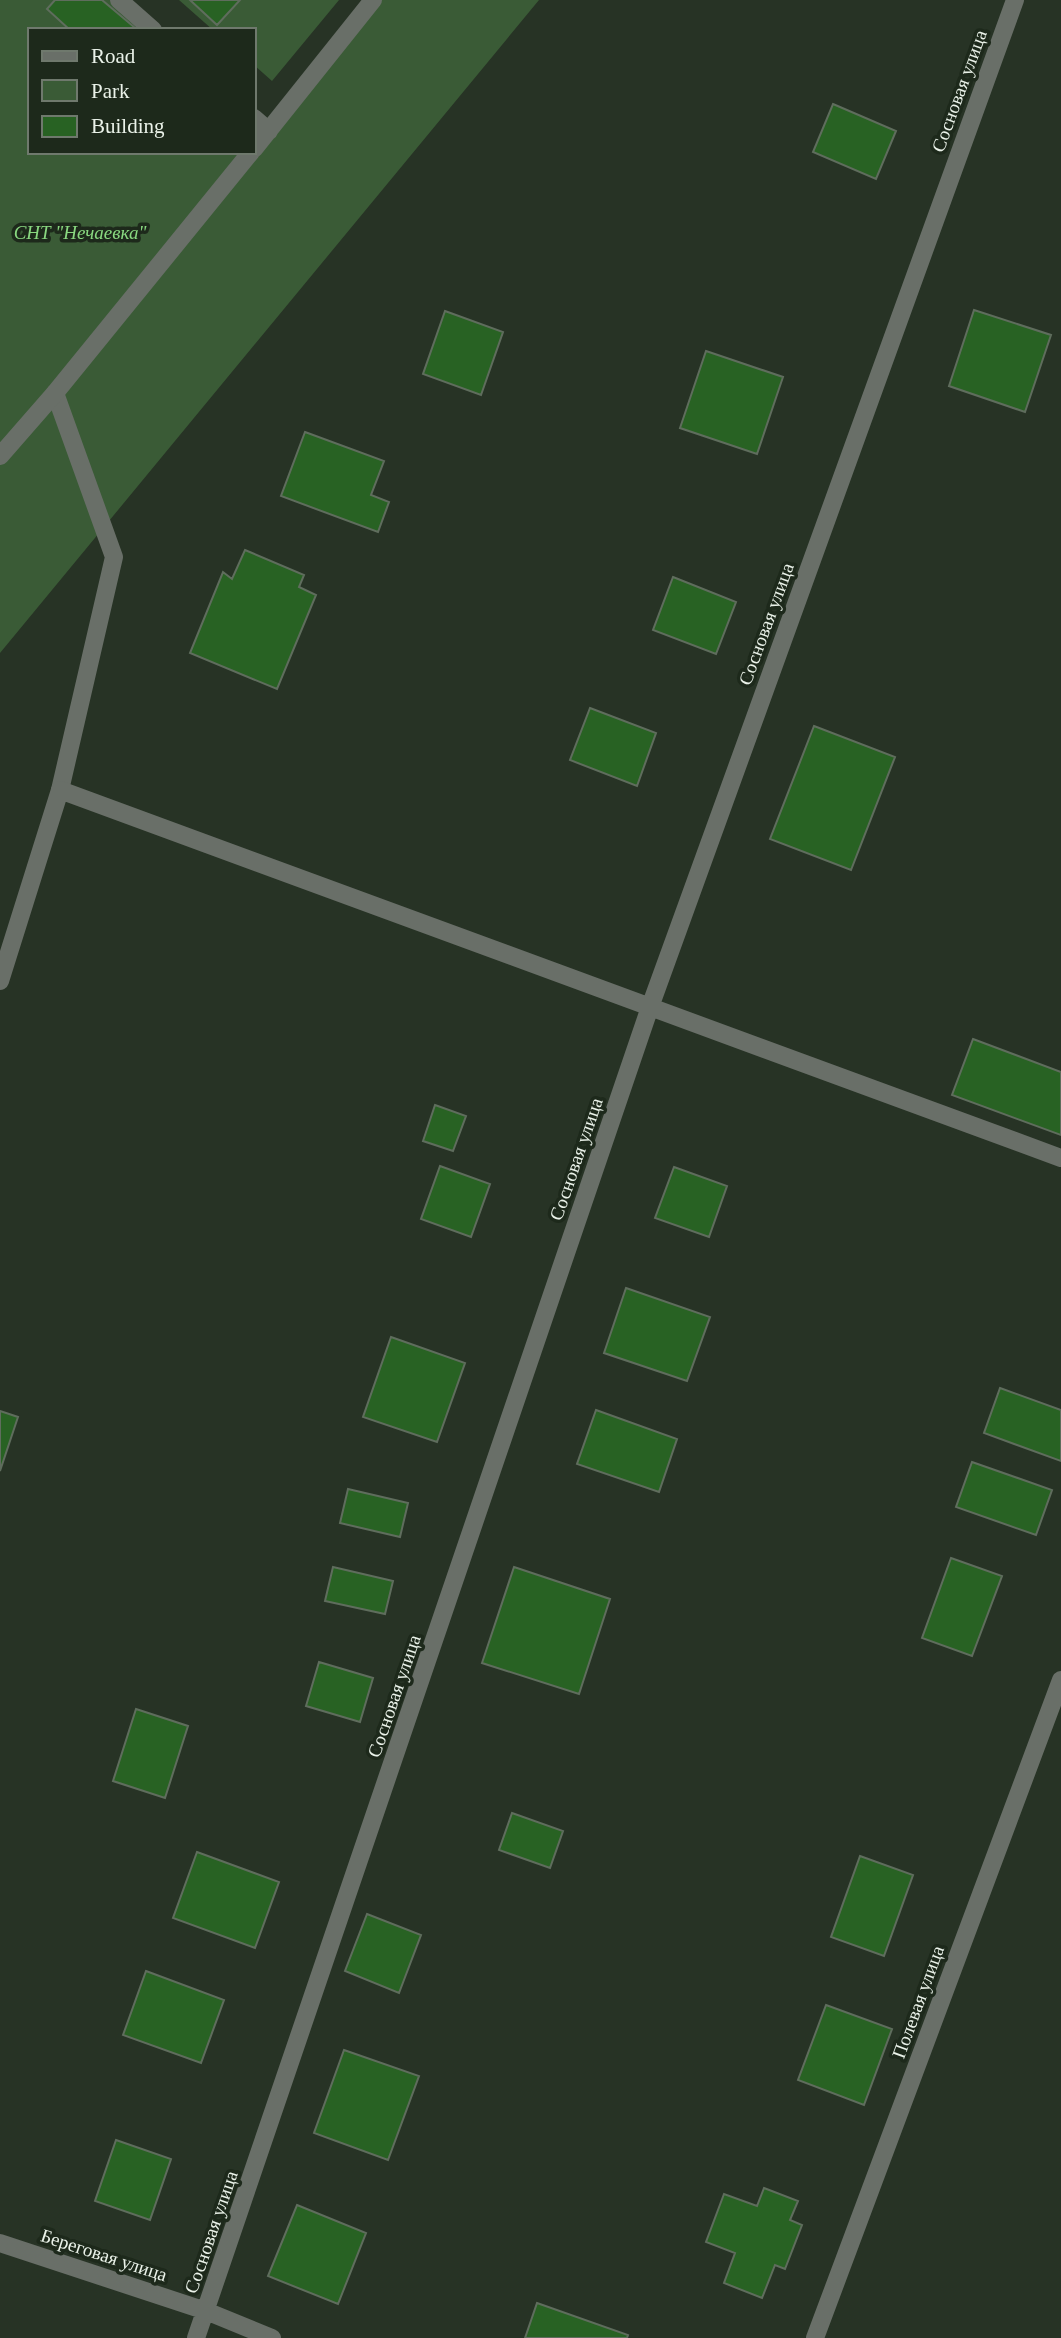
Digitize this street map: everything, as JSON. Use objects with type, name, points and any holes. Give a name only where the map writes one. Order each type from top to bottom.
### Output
[{"type":"street","points":[[120,0],[151,28]]},
{"type":"street","points":[[256,147],[373,0]]},
{"type":"street","name":"Сосновая улица","points":[[196,2338],[650,1007],[1015,0]]},
{"type":"street","points":[[256,120],[269,131]]},
{"type":"street","points":[[0,456],[55,393],[251,154]]},
{"type":"street","points":[[0,981],[60,790],[114,557],[55,393]]},
{"type":"street","points":[[60,790],[1061,1158]]},
{"type":"street","name":"Полевая улица","points":[[815,2338],[1061,1680]]},
{"type":"street","name":"Береговая улица","points":[[0,2243],[206,2311],[272,2338]]},
{"type":"green space","name":"СНТ \"Нечаевка\"","points":[[0,0],[120,0],[152,28],[28,28],[28,154],[249,154],[0,455]]},
{"type":"green space","points":[[179,0],[339,0],[272,81],[256,67],[256,28],[211,28]]},
{"type":"green space","points":[[380,0],[539,0],[0,653],[0,462]]},
{"type":"building","points":[[55,0],[102,0],[134,27],[68,28],[47,9]]},
{"type":"building","points":[[190,0],[240,0],[217,25]]},
{"type":"building","points":[[833,104],[896,131],[876,179],[813,152]]},
{"type":"building","points":[[974,310],[1051,335],[1025,412],[949,386]]},
{"type":"building","points":[[445,311],[503,332],[481,395],[423,374]]},
{"type":"building","points":[[706,351],[783,377],[757,454],[680,428]]},
{"type":"building","points":[[305,432],[384,461],[371,495],[389,502],[378,532],[281,496]]},
{"type":"building","points":[[245,550],[304,575],[299,587],[316,595],[277,689],[190,653],[223,572],[232,579]]},
{"type":"building","points":[[673,577],[736,602],[716,654],[653,630]]},
{"type":"building","points":[[590,708],[656,733],[637,786],[570,760]]},
{"type":"building","points":[[814,726],[895,757],[851,870],[770,839]]},
{"type":"building","points":[[973,1039],[1061,1072],[1061,1135],[952,1095]]},
{"type":"building","points":[[435,1105],[466,1116],[453,1151],[423,1141]]},
{"type":"building","points":[[440,1166],[490,1184],[471,1237],[421,1219]]},
{"type":"building","points":[[674,1167],[727,1186],[709,1237],[655,1218]]},
{"type":"building","points":[[626,1288],[710,1317],[687,1381],[604,1353]]},
{"type":"building","points":[[391,1337],[465,1363],[437,1442],[363,1417]]},
{"type":"building","points":[[1000,1388],[1061,1410],[1061,1461],[984,1433]]},
{"type":"building","points":[[596,1410],[677,1439],[659,1492],[577,1464]]},
{"type":"building","points":[[0,1411],[18,1417],[0,1471]]},
{"type":"building","points":[[972,1462],[1052,1490],[1036,1535],[956,1507]]},
{"type":"building","points":[[348,1489],[408,1503],[400,1537],[340,1523]]},
{"type":"building","points":[[951,1558],[1002,1576],[972,1656],[922,1638]]},
{"type":"building","points":[[333,1567],[393,1581],[385,1614],[325,1601]]},
{"type":"building","points":[[514,1567],[610,1599],[579,1694],[482,1663]]},
{"type":"building","points":[[319,1662],[373,1678],[360,1722],[306,1706]]},
{"type":"building","points":[[136,1709],[188,1726],[165,1798],[113,1781]]},
{"type":"building","points":[[512,1813],[563,1831],[550,1868],[499,1850]]},
{"type":"building","points":[[197,1852],[279,1882],[255,1948],[173,1918]]},
{"type":"building","points":[[860,1856],[913,1875],[884,1956],[831,1937]]},
{"type":"building","points":[[367,1914],[421,1935],[399,1993],[345,1971]]},
{"type":"building","points":[[146,1971],[224,2000],[201,2063],[123,2035]]},
{"type":"building","points":[[826,2005],[892,2029],[864,2105],[798,2080]]},
{"type":"building","points":[[344,2050],[419,2076],[388,2160],[314,2133]]},
{"type":"building","points":[[116,2140],[171,2159],[150,2220],[95,2201]]},
{"type":"building","points":[[764,2188],[798,2201],[790,2220],[802,2225],[785,2269],[775,2265],[762,2298],[724,2283],[735,2253],[706,2242],[724,2194],[757,2206]]},
{"type":"building","points":[[297,2205],[366,2233],[338,2304],[268,2276]]},
{"type":"building","points":[[537,2303],[628,2335],[627,2338],[525,2338]]}]
